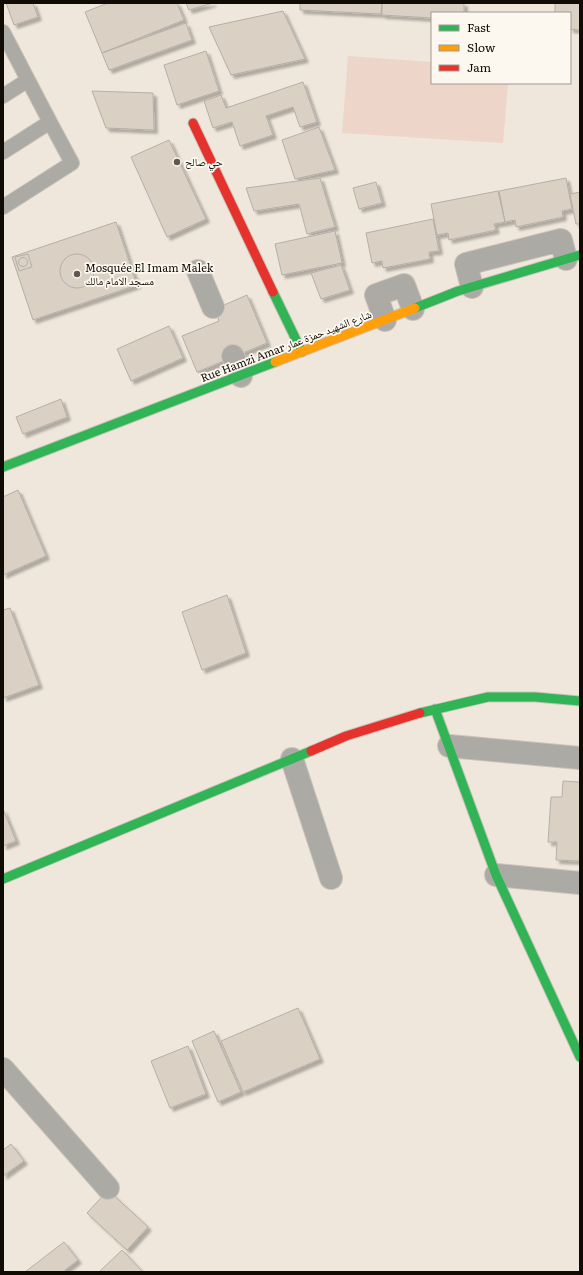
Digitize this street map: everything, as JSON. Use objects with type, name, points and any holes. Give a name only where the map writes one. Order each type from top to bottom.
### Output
[{"type":"street","points":[[193,122],[302,352]]},
{"type":"street","points":[[385,320],[376,295],[404,285],[413,309],[472,287],[466,264],[561,240],[573,257]]},
{"type":"street","points":[[198,271],[213,307]]},
{"type":"street","name":"Rue Hamzi Amar شارع الشهيد حمزة عمار","points":[[3,467],[237,366],[302,352],[385,320]]},
{"type":"street","points":[[3,879],[346,736],[435,708],[488,697],[535,697],[580,701]]},
{"type":"street","points":[[435,708],[496,875],[580,1057]]},
{"type":"street","points":[[449,746],[580,758]]},
{"type":"street","points":[[292,758],[331,878]]},
{"type":"street","points":[[496,875],[580,883]]},
{"type":"street","points":[[3,1069],[108,1188]]},
{"type":"lane","points":[[3,32],[72,163],[3,206]]},
{"type":"lane","points":[[3,96],[28,80]]},
{"type":"lane","points":[[3,152],[50,122]]},
{"type":"shaded area","points":[[348,56],[431,62],[431,84],[508,84],[503,143],[342,133]]},
{"type":"building","points":[[6,3],[33,3],[38,17],[14,25]]},
{"type":"building","points":[[108,3],[177,3],[184,20],[102,53],[85,12]]},
{"type":"building","points":[[186,3],[213,3],[189,10]]},
{"type":"building","points":[[300,3],[382,3],[381,14],[300,10]]},
{"type":"building","points":[[382,3],[464,3],[464,12],[431,12],[431,18],[382,15]]},
{"type":"building","points":[[555,3],[580,3],[580,30],[571,29],[571,12],[555,12]]},
{"type":"building","points":[[283,11],[305,59],[231,75],[209,27]]},
{"type":"building","points":[[186,23],[192,40],[109,70],[102,53]]},
{"type":"building","points":[[206,51],[219,91],[177,105],[164,65]]},
{"type":"building","points":[[303,82],[317,122],[300,127],[293,107],[266,116],[273,135],[240,146],[232,122],[213,128],[204,101],[221,95],[226,108]]},
{"type":"building","points":[[92,91],[153,93],[154,130],[106,128]]},
{"type":"building","points":[[319,127],[335,170],[295,179],[282,140]]},
{"type":"building","points":[[169,140],[206,219],[167,237],[131,157]]},
{"type":"building","points":[[320,178],[335,227],[307,234],[299,204],[254,211],[246,188]]},
{"type":"building","points":[[566,178],[572,209],[562,211],[563,217],[516,227],[515,220],[505,222],[499,191]]},
{"type":"building","points":[[376,182],[382,203],[359,209],[353,188]]},
{"type":"building","points":[[498,191],[505,222],[494,224],[496,230],[449,240],[448,233],[437,235],[431,204]]},
{"type":"building","points":[[580,192],[580,224],[576,224],[570,194]]},
{"type":"building","points":[[433,219],[439,251],[429,252],[430,259],[383,268],[382,261],[372,263],[366,233]]},
{"type":"building","points":[[116,222],[137,285],[33,320],[12,257]]},
{"type":"building","points":[[335,231],[342,263],[282,275],[275,244]]},
{"type":"building","points":[[28,254],[32,267],[19,271],[15,257]]},
{"type":"building","points":[[74,254],[80,254],[84,255],[91,261],[94,271],[93,278],[87,285],[80,288],[74,288],[70,287],[63,281],[60,274],[60,268],[61,264],[67,257]]},
{"type":"building","points":[[21,258],[25,258],[27,262],[25,266],[21,266],[19,264],[19,260]]},
{"type":"building","points":[[341,265],[350,290],[321,299],[311,273]]},
{"type":"building","points":[[247,295],[267,343],[197,372],[182,336],[219,321],[215,309]]},
{"type":"building","points":[[169,326],[183,358],[131,381],[117,349]]},
{"type":"building","points":[[61,399],[67,417],[23,434],[16,417]]},
{"type":"building","points":[[18,490],[46,556],[3,575],[3,497]]},
{"type":"building","points":[[227,595],[246,653],[202,670],[182,612]]},
{"type":"building","points":[[10,608],[39,685],[3,698],[3,610]]},
{"type":"building","points":[[563,781],[580,782],[580,861],[556,860],[557,842],[548,842],[551,797],[562,797]]},
{"type":"building","points":[[3,809],[16,841],[3,846]]},
{"type":"building","points":[[298,1008],[320,1059],[243,1092],[221,1041]]},
{"type":"building","points":[[214,1031],[241,1092],[218,1102],[192,1041]]},
{"type":"building","points":[[188,1046],[206,1094],[170,1108],[151,1061]]},
{"type":"building","points":[[11,1144],[24,1161],[3,1176],[3,1150]]},
{"type":"building","points":[[108,1190],[148,1227],[127,1250],[87,1213]]},
{"type":"building","points":[[64,1242],[78,1260],[65,1270],[66,1272],[25,1272]]},
{"type":"building","points":[[122,1250],[143,1272],[99,1272]]},
{"type":"traffic: fast","points":[[415,308],[458,291],[580,255]]},
{"type":"traffic: fast","points":[[273,292],[302,352]]},
{"type":"traffic: fast","points":[[3,467],[275,362]]},
{"type":"traffic: fast","points":[[420,713],[488,697],[535,697],[580,701]]},
{"type":"traffic: fast","points":[[435,709],[496,875],[580,1057]]},
{"type":"traffic: fast","points":[[3,879],[311,751]]},
{"type":"traffic: slow","points":[[275,362],[415,308]]},
{"type":"traffic: jam","points":[[193,123],[273,292]]},
{"type":"traffic: jam","points":[[311,751],[346,736],[420,713]]},
{"type":"place","name":"حي صالح","points":[[177,162]]},
{"type":"place","name":"Mosquée El Imam Malek مسجد الامام مالك","points":[[77,274]]}]
